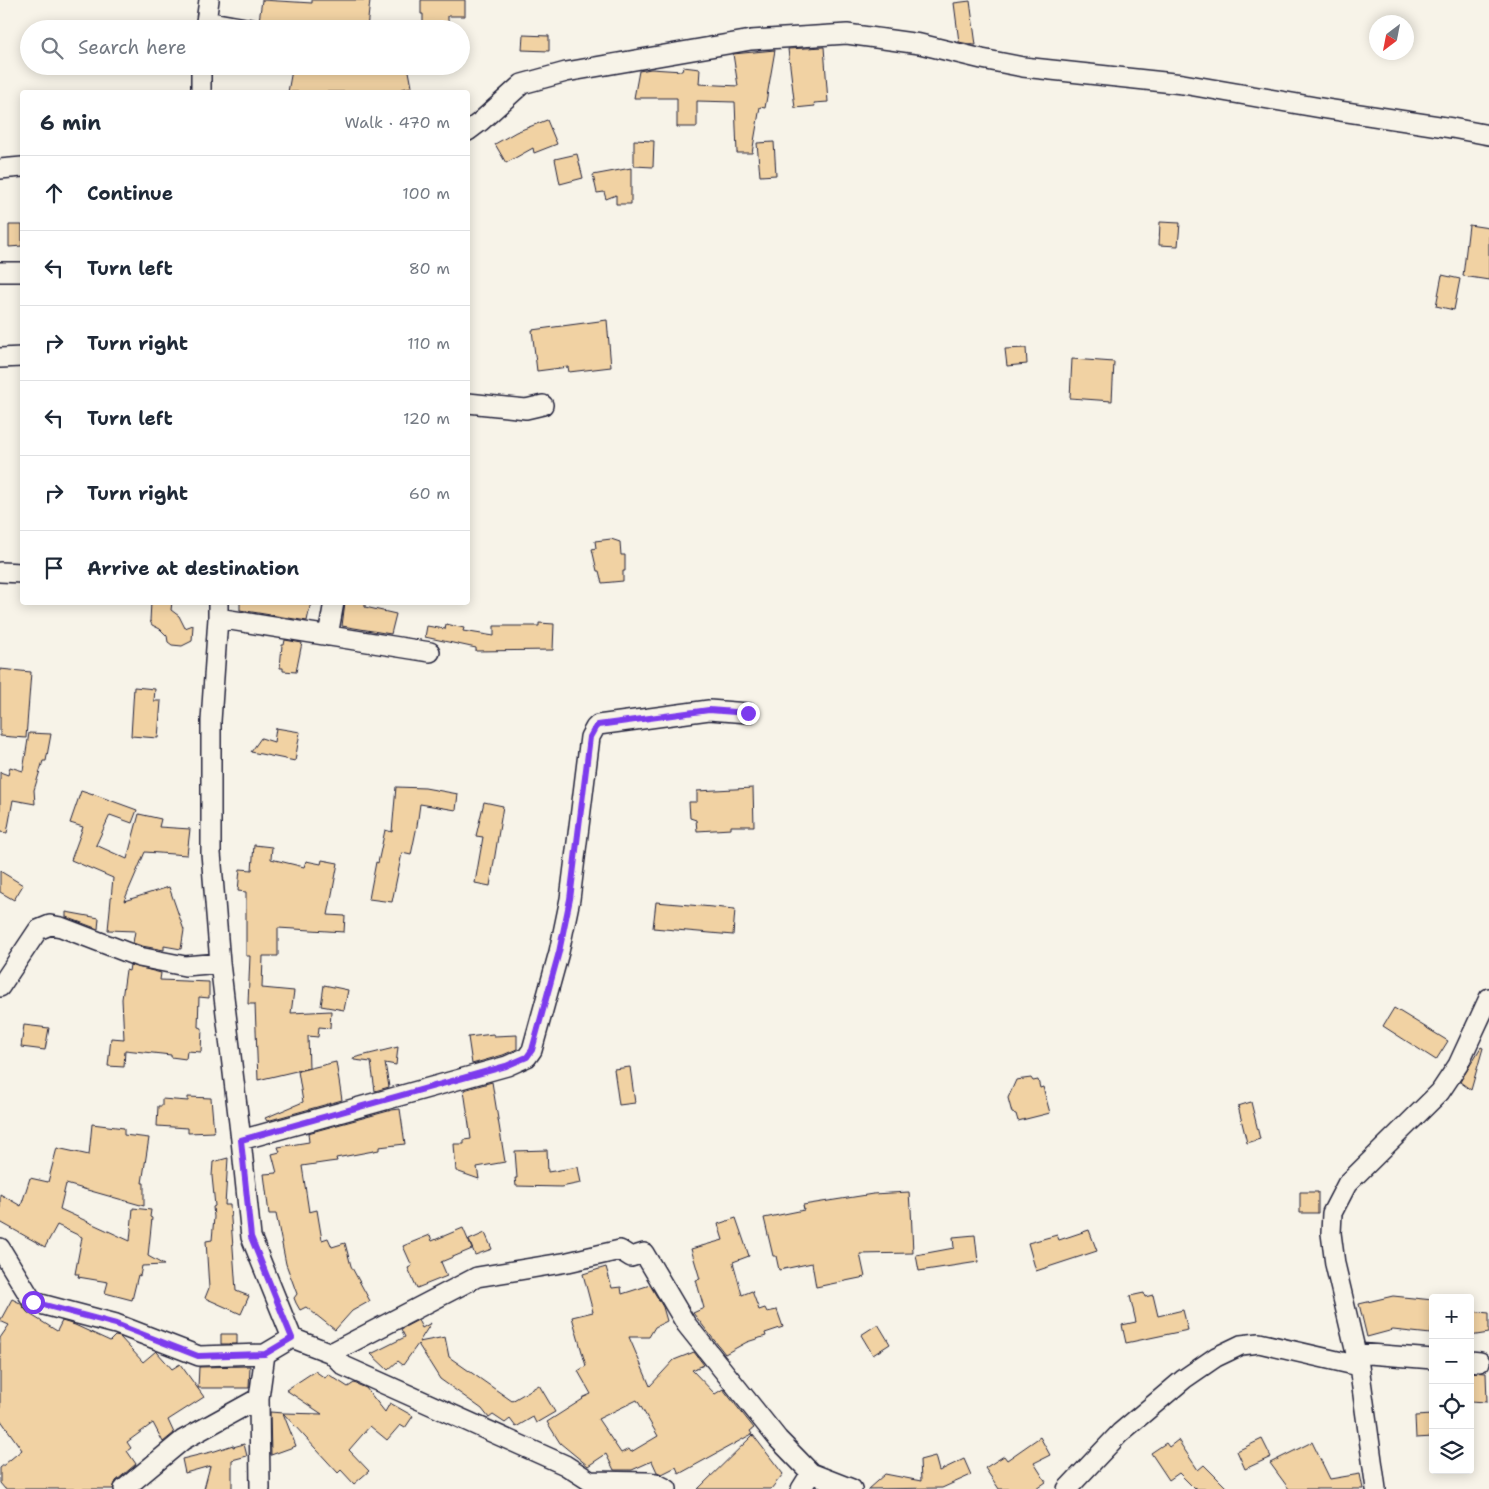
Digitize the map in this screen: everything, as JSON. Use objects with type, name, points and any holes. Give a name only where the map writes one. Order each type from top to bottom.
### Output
[{"type":"street","points":[[206,20],[209,0]]},
{"type":"street","points":[[470,130],[522,84],[566,72],[751,40],[847,34],[920,44],[1023,67],[1183,84],[1327,110],[1489,135]]},
{"type":"street","points":[[201,75],[201,90]]},
{"type":"street","points":[[0,169],[20,167]]},
{"type":"street","points":[[0,272],[20,272]]},
{"type":"street","points":[[0,358],[20,356]]},
{"type":"street","points":[[470,403],[526,409],[543,405]]},
{"type":"street","points":[[0,572],[20,573]]},
{"type":"street","points":[[328,636],[333,605]]},
{"type":"street","points":[[430,652],[328,636],[218,610],[211,721],[210,853],[220,963],[251,1237],[292,1338],[331,1353],[344,1366],[565,1465],[594,1485],[646,1482],[655,1483],[667,1489]]},
{"type":"street","points":[[241,1140],[506,1066],[527,1057],[532,1050],[559,952],[570,899],[590,737],[595,728],[598,725],[709,710],[748,713]]},
{"type":"street","points":[[0,987],[38,930],[50,925],[61,927],[139,958],[185,966],[220,963]]},
{"type":"street","points":[[1376,1489],[1357,1360],[1335,1264],[1331,1234],[1332,1213],[1347,1184],[1440,1092],[1458,1065],[1489,998]]},
{"type":"street","points":[[0,1248],[33,1302],[116,1324],[198,1356],[265,1354],[292,1338]]},
{"type":"street","points":[[331,1353],[476,1277],[568,1262],[620,1250],[631,1257],[644,1253],[686,1324],[778,1439],[806,1481],[852,1489]]},
{"type":"street","points":[[1067,1489],[1120,1434],[1184,1379],[1216,1357],[1241,1345],[1258,1342],[1357,1360],[1429,1358]]},
{"type":"street","points":[[260,1489],[259,1398],[265,1354]]},
{"type":"street","points":[[124,1489],[183,1440],[259,1398]]},
{"type":"building","points":[[262,0],[312,3],[312,0],[370,0],[368,20],[259,20]]},
{"type":"building","points":[[421,0],[465,0],[465,16],[448,16],[448,20],[423,20],[423,14],[421,14]]},
{"type":"building","points":[[970,1],[976,45],[959,42],[954,3]]},
{"type":"building","points":[[523,35],[549,36],[549,51],[522,50]]},
{"type":"building","points":[[824,47],[828,102],[814,103],[815,106],[795,108],[788,49]]},
{"type":"building","points":[[775,50],[765,108],[760,107],[752,153],[737,153],[735,102],[697,101],[697,127],[677,127],[677,98],[634,98],[639,71],[651,69],[682,71],[683,67],[700,69],[699,84],[738,86],[733,54]]},
{"type":"building","points":[[291,75],[410,75],[412,87],[401,90],[288,90]]},
{"type":"building","points":[[547,120],[557,144],[534,153],[533,148],[506,163],[495,144],[516,132]]},
{"type":"building","points":[[634,140],[654,141],[653,167],[634,166]]},
{"type":"building","points":[[774,142],[776,175],[760,176],[757,143]]},
{"type":"building","points":[[577,154],[583,178],[560,184],[555,159]]},
{"type":"building","points":[[631,168],[631,204],[616,204],[616,195],[606,199],[604,192],[597,193],[593,175]]},
{"type":"building","points":[[1160,222],[1180,223],[1178,246],[1159,245]]},
{"type":"building","points":[[9,225],[20,225],[20,246],[9,247]]},
{"type":"building","points":[[1469,225],[1489,228],[1489,280],[1463,276]]},
{"type":"building","points":[[1442,275],[1460,279],[1454,310],[1436,306]]},
{"type":"building","points":[[607,320],[611,367],[569,372],[568,367],[537,371],[532,330]]},
{"type":"building","points":[[1026,348],[1027,364],[1007,366],[1005,349]]},
{"type":"building","points":[[1072,359],[1114,362],[1112,401],[1070,398]]},
{"type":"building","points":[[611,539],[620,542],[621,555],[625,555],[623,581],[602,583],[592,549],[596,548],[595,541]]},
{"type":"building","points":[[151,605],[172,605],[171,610],[179,616],[185,628],[193,625],[192,641],[182,646],[172,645],[168,642],[167,636],[160,629],[152,625],[150,621]]},
{"type":"building","points":[[240,605],[310,605],[307,621],[240,610]]},
{"type":"building","points":[[345,605],[365,605],[365,607],[396,614],[391,634],[342,626]]},
{"type":"building","points":[[539,623],[554,624],[553,650],[476,651],[476,648],[425,637],[427,626],[445,629],[446,624],[464,628],[463,631],[494,636],[494,626],[539,626]]},
{"type":"building","points":[[285,640],[302,643],[296,672],[283,671],[283,668],[280,668],[282,645],[284,645]]},
{"type":"building","points":[[0,669],[31,672],[26,738],[0,736]]},
{"type":"building","points":[[134,687],[155,689],[154,701],[161,701],[158,738],[131,736]]},
{"type":"building","points":[[276,728],[300,732],[295,761],[251,752],[261,738],[274,742]]},
{"type":"building","points":[[29,733],[51,734],[46,761],[43,761],[34,790],[35,804],[13,800],[7,833],[0,832],[0,772],[8,775],[10,767],[23,771]]},
{"type":"building","points":[[396,787],[425,788],[458,794],[456,810],[420,804],[411,855],[402,853],[392,902],[369,899],[376,862],[378,863],[385,830],[392,832]]},
{"type":"building","points":[[753,788],[754,826],[731,826],[731,829],[697,831],[696,820],[690,818],[689,802],[697,802],[697,791]]},
{"type":"building","points":[[81,791],[137,810],[132,823],[110,815],[96,845],[127,859],[139,814],[161,819],[159,827],[190,829],[187,855],[145,852],[124,901],[169,887],[184,930],[181,949],[164,946],[164,950],[142,946],[133,943],[135,931],[108,930],[113,878],[71,860],[83,827],[70,823]]},
{"type":"building","points":[[484,802],[503,806],[490,886],[475,883],[483,837],[476,836]]},
{"type":"building","points":[[254,845],[272,847],[271,859],[304,867],[306,861],[321,864],[322,860],[338,863],[328,915],[345,916],[344,932],[278,928],[278,956],[263,956],[262,988],[294,991],[291,1013],[331,1011],[330,1028],[319,1027],[318,1037],[308,1036],[309,1068],[258,1080],[255,1004],[248,1004],[250,956],[246,956],[246,892],[238,891],[240,869],[252,870]]},
{"type":"building","points":[[0,871],[23,885],[14,900],[0,892]]},
{"type":"building","points":[[656,902],[735,909],[733,935],[653,928]]},
{"type":"building","points":[[66,912],[99,918],[98,929],[66,917]]},
{"type":"building","points":[[130,965],[161,973],[160,980],[209,982],[209,998],[199,997],[198,1027],[202,1028],[201,1052],[187,1051],[186,1059],[171,1057],[171,1055],[125,1050],[124,1067],[108,1066],[111,1038],[124,1039],[122,999],[126,970],[129,971]]},
{"type":"building","points":[[324,985],[348,990],[344,1010],[321,1006]]},
{"type":"building","points":[[1394,1008],[1448,1041],[1436,1060],[1383,1026]]},
{"type":"building","points":[[24,1025],[49,1028],[45,1050],[21,1047]]},
{"type":"building","points":[[493,1034],[494,1036],[517,1035],[517,1049],[472,1064],[468,1037]]},
{"type":"building","points":[[398,1047],[396,1065],[385,1063],[389,1087],[375,1091],[371,1062],[354,1060],[353,1058]]},
{"type":"building","points":[[1481,1047],[1483,1048],[1471,1090],[1460,1082]]},
{"type":"building","points":[[336,1062],[342,1100],[267,1121],[265,1118],[303,1102],[298,1071]]},
{"type":"building","points":[[630,1067],[635,1103],[619,1105],[614,1069]]},
{"type":"building","points":[[1031,1078],[1033,1081],[1038,1080],[1040,1088],[1043,1087],[1050,1113],[1018,1121],[1016,1114],[1012,1113],[1008,1098],[1016,1080]]},
{"type":"building","points":[[492,1082],[505,1162],[477,1167],[479,1179],[456,1171],[454,1144],[464,1144],[464,1140],[471,1139],[464,1090]]},
{"type":"building","points":[[188,1097],[211,1098],[214,1132],[188,1133],[188,1128],[157,1126],[158,1106],[162,1106],[162,1099],[188,1101]]},
{"type":"building","points":[[1251,1102],[1260,1139],[1247,1143],[1238,1106]]},
{"type":"building","points":[[400,1109],[405,1144],[379,1147],[379,1150],[336,1158],[337,1161],[302,1166],[309,1212],[317,1210],[322,1240],[328,1238],[332,1247],[345,1243],[351,1266],[370,1301],[352,1311],[335,1330],[306,1307],[300,1310],[296,1303],[294,1298],[297,1294],[286,1264],[276,1214],[269,1214],[264,1174],[277,1173],[272,1154],[280,1152],[278,1147],[309,1142],[308,1133]]},
{"type":"building","points":[[92,1124],[124,1128],[124,1135],[149,1138],[142,1183],[144,1183],[144,1206],[66,1184],[60,1209],[130,1241],[133,1208],[151,1210],[150,1217],[152,1218],[148,1256],[164,1265],[142,1266],[132,1300],[105,1293],[108,1282],[78,1277],[79,1274],[75,1274],[82,1237],[57,1225],[45,1247],[0,1222],[0,1194],[21,1206],[30,1178],[48,1182],[57,1148],[89,1155]]},
{"type":"building","points":[[547,1150],[548,1172],[578,1167],[581,1183],[561,1187],[516,1186],[515,1151]]},
{"type":"building","points":[[228,1158],[225,1205],[230,1205],[236,1291],[249,1296],[241,1314],[205,1298],[209,1288],[206,1241],[212,1240],[213,1207],[215,1206],[212,1176],[213,1162]]},
{"type":"building","points":[[909,1192],[913,1253],[860,1254],[865,1277],[816,1287],[812,1263],[779,1270],[776,1256],[773,1256],[764,1218],[804,1210],[803,1205],[873,1194]]},
{"type":"building","points":[[1300,1192],[1318,1192],[1318,1213],[1300,1213]]},
{"type":"building","points":[[736,1218],[749,1256],[733,1262],[742,1295],[752,1291],[759,1310],[765,1308],[767,1312],[777,1310],[783,1327],[765,1333],[766,1336],[747,1342],[725,1354],[693,1313],[704,1308],[696,1280],[700,1279],[691,1249],[723,1240],[718,1224]]},
{"type":"building","points":[[463,1228],[472,1249],[441,1262],[447,1276],[417,1288],[408,1268],[412,1266],[403,1246],[430,1235],[432,1241]]},
{"type":"building","points":[[1089,1230],[1097,1251],[1036,1271],[1028,1243],[1057,1235],[1059,1240]]},
{"type":"building","points":[[485,1233],[492,1249],[475,1255],[469,1240]]},
{"type":"building","points":[[975,1235],[978,1262],[919,1271],[916,1255],[954,1248],[953,1237]]},
{"type":"building","points":[[606,1267],[612,1288],[621,1287],[622,1294],[650,1285],[663,1307],[667,1321],[655,1327],[649,1337],[629,1337],[650,1386],[674,1360],[694,1352],[704,1365],[692,1370],[715,1394],[723,1389],[754,1428],[750,1431],[752,1434],[679,1474],[676,1467],[662,1474],[657,1472],[652,1461],[632,1470],[614,1470],[606,1454],[588,1466],[560,1443],[547,1422],[591,1394],[578,1371],[586,1366],[572,1317],[593,1312],[583,1274]],"holes":[[[637,1400],[658,1436],[631,1452],[629,1449],[621,1453],[598,1419]]]},
{"type":"building","points":[[1144,1293],[1145,1297],[1153,1295],[1158,1316],[1183,1310],[1188,1330],[1126,1343],[1122,1325],[1136,1322],[1130,1296]]},
{"type":"building","points":[[1393,1296],[1429,1300],[1429,1334],[1393,1330],[1367,1337],[1359,1304]]},
{"type":"building","points":[[12,1299],[20,1303],[28,1313],[57,1331],[62,1321],[110,1341],[115,1336],[120,1337],[143,1362],[156,1351],[172,1369],[180,1364],[204,1397],[168,1420],[174,1433],[163,1442],[153,1423],[127,1442],[131,1448],[127,1451],[136,1464],[116,1481],[113,1489],[5,1489],[0,1483],[0,1468],[22,1450],[0,1419],[0,1338],[9,1325],[0,1321]]},
{"type":"building","points":[[1474,1311],[1489,1313],[1489,1333],[1474,1335]]},
{"type":"building","points":[[418,1320],[422,1328],[431,1323],[419,1342],[445,1337],[449,1357],[512,1401],[539,1385],[555,1412],[536,1423],[533,1417],[516,1427],[510,1419],[505,1423],[493,1415],[489,1418],[482,1409],[440,1379],[418,1344],[403,1365],[398,1361],[388,1370],[371,1354],[405,1337],[401,1329]]},
{"type":"building","points":[[878,1324],[890,1344],[873,1355],[861,1335]]},
{"type":"building","points":[[221,1334],[237,1334],[237,1344],[221,1344]]},
{"type":"building","points":[[250,1366],[249,1388],[198,1388],[199,1367]]},
{"type":"building","points":[[315,1371],[325,1378],[328,1374],[348,1387],[354,1383],[366,1388],[385,1412],[390,1403],[413,1416],[405,1428],[400,1425],[387,1440],[370,1426],[349,1450],[369,1471],[354,1484],[341,1470],[338,1473],[283,1413],[322,1414],[286,1390]]},
{"type":"building","points":[[1474,1372],[1486,1373],[1487,1402],[1474,1401]]},
{"type":"building","points":[[270,1412],[283,1413],[296,1446],[271,1455]]},
{"type":"building","points":[[1429,1415],[1429,1437],[1416,1438],[1415,1416]]},
{"type":"building","points":[[753,1435],[783,1474],[771,1489],[698,1489]]},
{"type":"building","points":[[1040,1437],[1050,1455],[1034,1463],[1046,1482],[1036,1489],[999,1489],[985,1468],[1004,1456],[1007,1460]]},
{"type":"building","points":[[1262,1439],[1271,1457],[1245,1469],[1237,1451]]},
{"type":"building","points":[[1178,1440],[1198,1470],[1204,1465],[1228,1489],[1195,1489],[1179,1473],[1169,1480],[1151,1453],[1166,1443],[1169,1447]]},
{"type":"building","points":[[1312,1442],[1330,1479],[1360,1474],[1363,1489],[1289,1489],[1270,1463]]},
{"type":"building","points":[[244,1444],[247,1456],[232,1460],[232,1489],[204,1489],[210,1466],[185,1473],[182,1459],[233,1445],[233,1447]]},
{"type":"building","points":[[935,1456],[939,1471],[964,1459],[971,1475],[942,1488],[868,1489],[885,1474],[921,1481],[920,1460]]},
{"type":"route","points":[[33,1302],[116,1324],[198,1356],[265,1354],[292,1338],[251,1237],[241,1140],[506,1066],[527,1057],[532,1050],[559,952],[570,899],[592,731],[598,725],[709,710],[748,713]]}]
